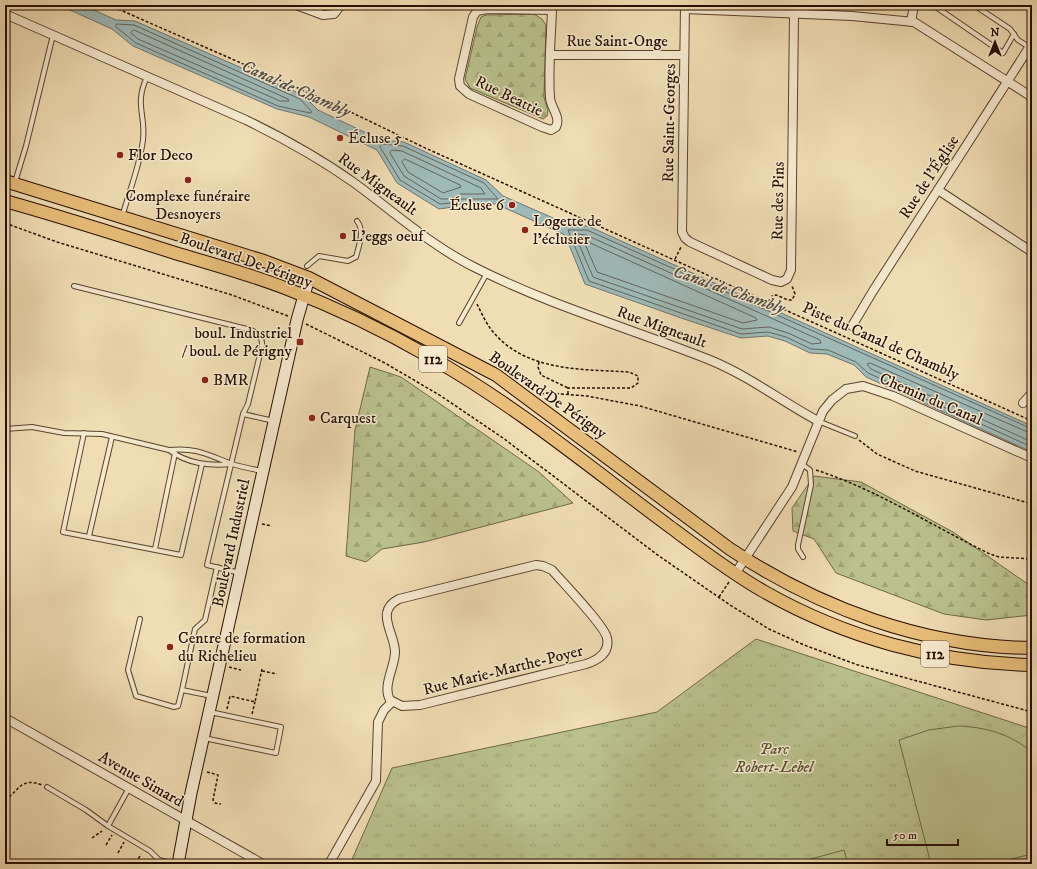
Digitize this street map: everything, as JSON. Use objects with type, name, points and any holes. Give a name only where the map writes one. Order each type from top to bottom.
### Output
[{"type":"main road","name":"Boulevard De Périgny","points":[[10,182],[259,259],[309,278],[496,375],[745,559],[807,594],[850,612],[892,626],[962,642],[1032,648]]},
{"type":"main road","name":"Boulevard De Périgny","points":[[5,201],[241,273],[303,295],[373,326],[474,384],[514,411],[734,574],[802,612],[866,637],[943,656],[989,662],[1032,665]]},
{"type":"street","points":[[296,5],[326,16],[334,14],[341,5]]},
{"type":"street","points":[[912,22],[914,5]]},
{"type":"street","name":"Rue Beattie","points":[[552,7],[550,100],[558,120],[556,127],[553,129],[542,127],[469,94],[460,86],[459,79],[473,17],[478,11],[487,9],[552,7]]},
{"type":"street","points":[[685,7],[856,16],[912,22],[921,25],[1032,97]]},
{"type":"street","name":"Rue Saint-Georges","points":[[685,7],[683,55],[682,227],[683,235],[686,240]]},
{"type":"street","name":"Rue des Pins","points":[[686,240],[772,280],[783,282],[790,275],[794,13]]},
{"type":"street","name":"Rue Migneault","points":[[5,14],[246,120],[304,150],[340,173],[444,249],[487,273],[544,298],[724,366],[755,381],[818,421]]},
{"type":"street","name":"Rue de l'Église","points":[[852,326],[1031,45]]},
{"type":"street","name":"Rue Saint-Onge","points":[[551,55],[683,55]]},
{"type":"street","points":[[938,190],[1032,252]]},
{"type":"street","name":"Boulevard Industriel","points":[[177,864],[274,422],[303,295],[309,278]]},
{"type":"street","name":"Chemin du Canal","points":[[734,574],[805,466],[805,454],[818,421],[827,405],[838,394],[854,387],[863,386],[907,402],[1032,458]]},
{"type":"street","points":[[1023,403],[1032,393]]},
{"type":"street","name":"Rue Marie-Marthe-Poyer","points":[[532,566],[543,566],[552,570],[603,629],[607,638],[607,648],[602,656],[586,664],[420,705],[407,707],[392,702],[388,697],[387,691],[395,651],[387,617],[390,606],[399,599],[532,566]]},
{"type":"street","points":[[329,864],[376,781],[378,722],[384,710],[392,702]]},
{"type":"street","name":"Avenue Simard","points":[[5,718],[263,864]]},
{"type":"lane","points":[[933,5],[1003,53],[1014,34]]},
{"type":"lane","points":[[974,5],[1010,29],[1018,40],[1031,45]]},
{"type":"lane","points":[[10,182],[26,146],[53,35]]},
{"type":"lane","points":[[122,217],[142,146],[143,131],[141,98],[147,77]]},
{"type":"lane","points":[[307,266],[319,256],[348,261],[356,257],[361,234],[360,227],[356,221]]},
{"type":"lane","points":[[459,323],[487,273]]},
{"type":"lane","points":[[74,286],[187,313],[257,333],[261,338],[262,346],[248,404],[243,414],[207,565],[241,573]]},
{"type":"lane","points":[[243,414],[274,422]]},
{"type":"lane","points":[[818,421],[855,436]]},
{"type":"lane","points":[[5,429],[32,427],[64,433],[102,434],[169,450],[180,458],[202,464],[211,466],[232,464]]},
{"type":"lane","points":[[84,433],[63,532],[181,554],[202,464]]},
{"type":"lane","points":[[89,536],[112,437]]},
{"type":"lane","points":[[169,450],[183,448],[213,455],[232,464],[263,471]]},
{"type":"lane","points":[[155,550],[176,449]]},
{"type":"lane","points":[[803,557],[798,545],[811,485],[805,466]]},
{"type":"lane","points":[[140,619],[128,670],[136,696],[174,707],[178,706],[196,629],[205,620],[217,567]]},
{"type":"lane","points":[[182,690],[213,697]]},
{"type":"lane","points":[[204,738],[276,754],[281,728],[210,712]]},
{"type":"lane","points":[[47,787],[150,851],[159,860],[177,864]]},
{"type":"lane","points":[[108,826],[129,788]]},
{"type":"path","name":"Piste du Canal de Chambly","points":[[109,5],[332,103],[423,146],[1032,421]]},
{"type":"path","points":[[5,223],[62,244],[232,295],[288,316]]},
{"type":"path","points":[[675,260],[681,248]]},
{"type":"path","points":[[768,302],[772,296],[776,294],[788,300],[792,300],[795,294],[791,284]]},
{"type":"path","points":[[474,297],[490,328],[506,345],[523,356],[539,362],[587,370],[633,373],[638,376],[639,379],[635,386],[631,388],[568,388],[541,375],[538,371],[539,362]]},
{"type":"path","points":[[303,322],[409,376],[471,416],[659,556],[768,628],[825,654],[901,677],[1032,712]]},
{"type":"path","points":[[568,388],[568,394]]},
{"type":"path","points":[[542,394],[568,394],[610,399],[640,406],[805,454]]},
{"type":"path","points":[[1012,412],[1015,408]]},
{"type":"path","points":[[855,436],[877,454],[915,471],[1032,504]]},
{"type":"path","points":[[805,466],[835,476],[871,492],[990,554],[999,557],[1032,559]]},
{"type":"path","points":[[259,524],[272,526]]},
{"type":"path","points":[[719,597],[734,574]]},
{"type":"path","points":[[228,667],[241,670]]},
{"type":"path","points":[[251,721],[262,670],[277,674]]},
{"type":"path","points":[[226,716],[230,696],[255,702]]},
{"type":"path","points":[[205,772],[218,775],[213,800],[215,803],[221,804]]},
{"type":"path","points":[[5,800],[22,784],[31,782],[47,787]]},
{"type":"path","points":[[92,838],[98,834]]},
{"type":"path","points":[[106,846],[108,840]]},
{"type":"path","points":[[118,853],[121,847]]},
{"type":"path","points":[[136,863],[138,858]]},
{"type":"green space","points":[[534,14],[542,19],[546,25],[544,97],[548,111],[547,116],[543,119],[470,88],[465,79],[477,27],[481,17],[486,15]]},
{"type":"green space","points":[[370,367],[401,377],[539,472],[573,503],[424,542],[382,549],[366,562],[346,556],[355,430]]},
{"type":"green space","points":[[814,476],[861,482],[953,532],[1032,587],[1032,615],[986,620],[944,614],[836,573],[814,539],[793,531],[792,508]]},
{"type":"green space","name":"Parc Robert-Lebel","points":[[756,639],[1032,729],[1032,864],[350,864],[392,768],[657,712]]},
{"type":"green space","points":[[958,726],[988,730],[1006,736],[1015,740],[1032,752],[1032,854],[990,864],[931,864],[899,740],[929,730]]},
{"type":"green space","points":[[844,850],[848,864],[792,864]]},
{"type":"water","name":"Canal de Chambly","points":[[59,5],[83,5],[116,20],[135,21],[303,95],[318,110],[381,140],[404,142],[486,180],[503,196],[569,225],[588,226],[1032,426],[1032,452],[866,377],[854,365],[827,354],[810,353],[785,341],[768,336],[741,338],[585,284],[565,235],[496,204],[462,203],[453,207],[439,209],[397,183],[377,150],[309,117],[277,109],[133,46],[112,29]]},
{"type":"place","name":"Écluse 5","points":[[340,138]]},
{"type":"place","name":"Flor Deco","points":[[120,155]]},
{"type":"place","name":"Complexe funéraire Desnoyers","points":[[188,180]]},
{"type":"place","name":"Écluse 6","points":[[512,205]]},
{"type":"place","name":"Logette de l'éclusier","points":[[525,230]]},
{"type":"place","name":"L'eggs oeuf","points":[[343,236]]},
{"type":"place","name":"boul. Industriel / boul. de Périgny","points":[[300,342]]},
{"type":"place","name":"BMR","points":[[205,380]]},
{"type":"place","name":"Carquest","points":[[312,418]]},
{"type":"place","name":"Centre de formation du Richelieu","points":[[170,647]]}]
